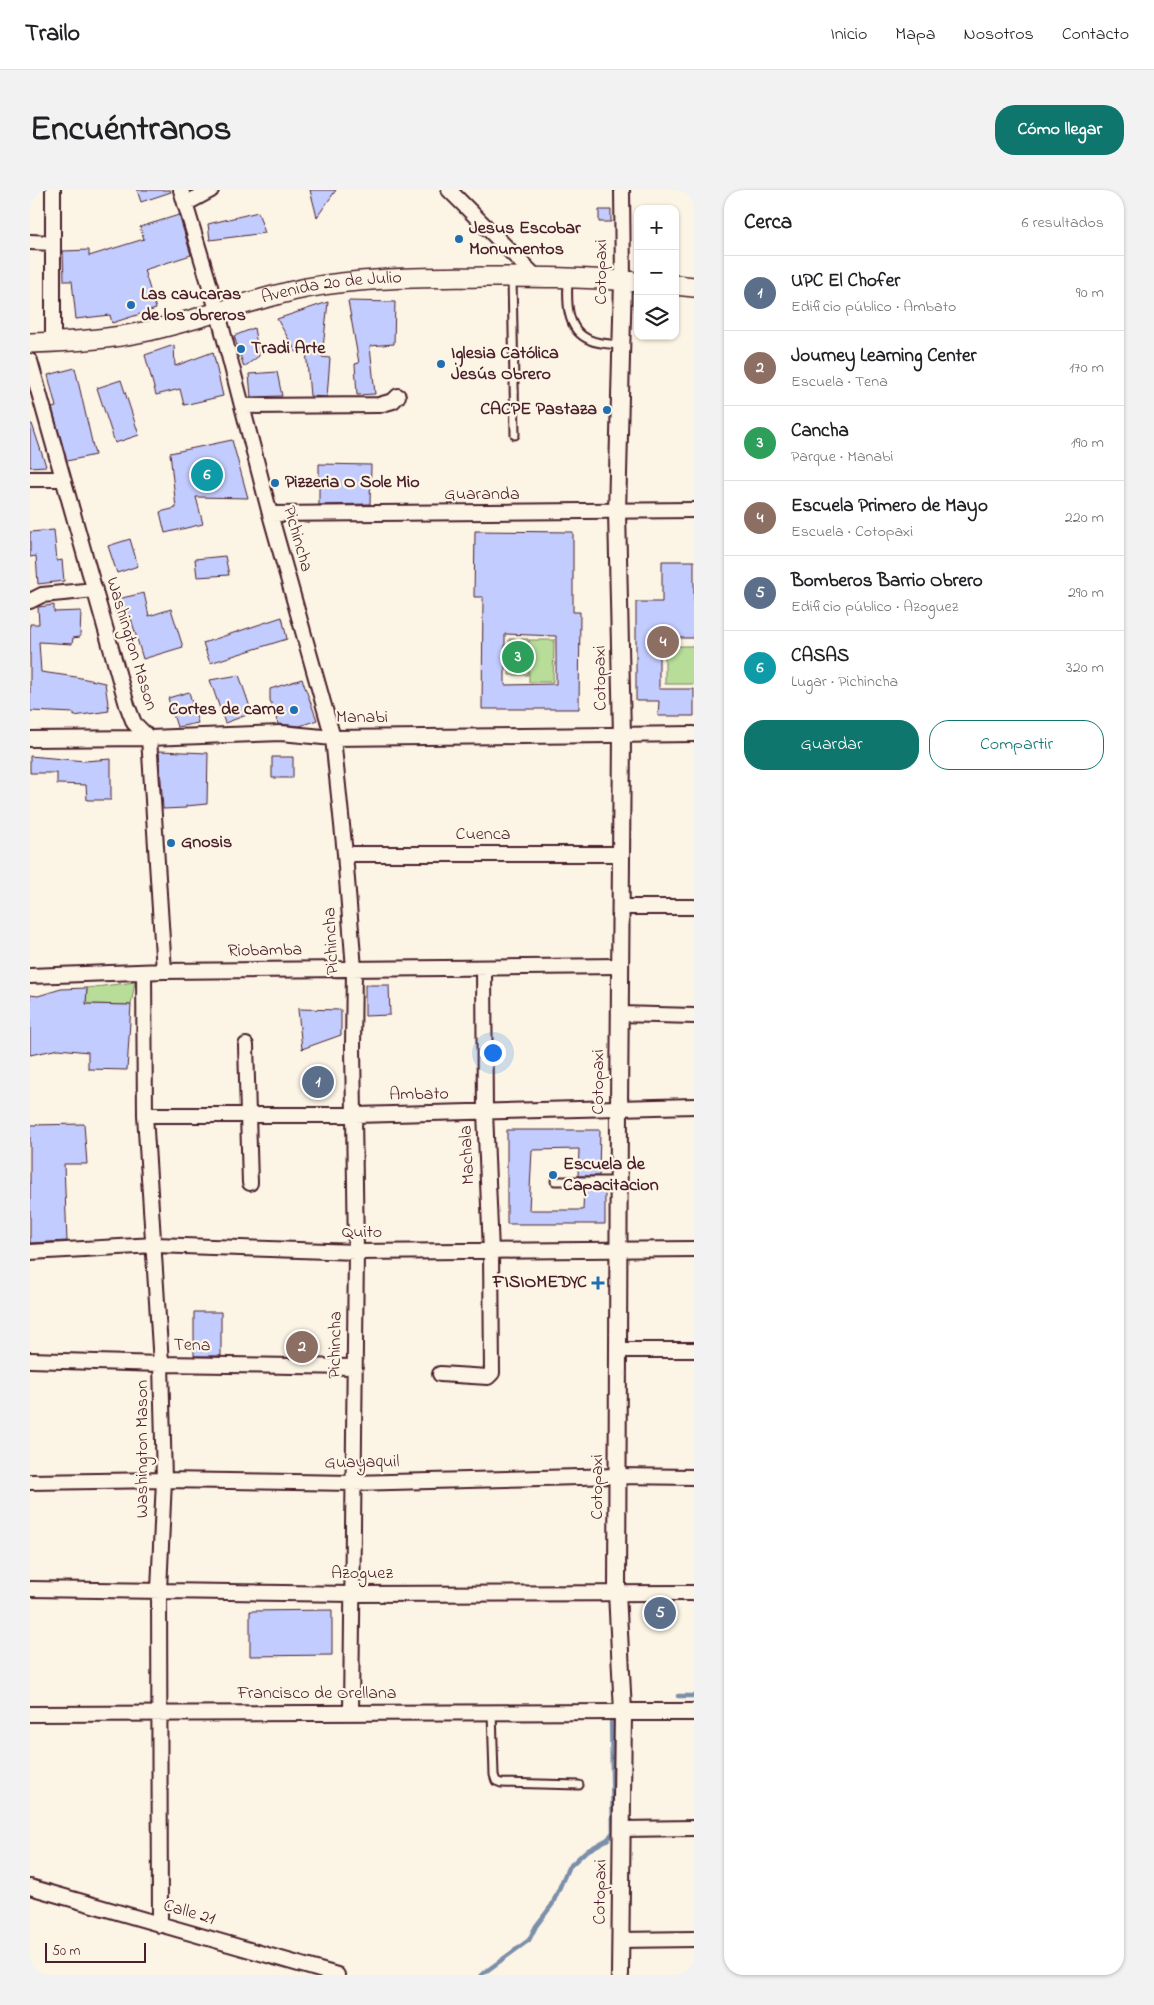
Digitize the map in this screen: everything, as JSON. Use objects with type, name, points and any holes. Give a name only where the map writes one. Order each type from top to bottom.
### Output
[{"type":"main road","name":"Avenida 20 de Julio","points":[[30,343],[118,337],[218,314],[268,297],[350,282],[410,278],[512,277],[630,281]]},
{"type":"main road","points":[[679,285],[694,287]]},
{"type":"street","points":[[52,343],[53,190]]},
{"type":"street","name":"Pichincha","points":[[181,190],[218,314],[270,514],[333,738],[354,969],[353,1048],[356,1252],[351,1712]]},
{"type":"street","points":[[185,204],[211,190]]},
{"type":"street","points":[[449,190],[536,277]]},
{"type":"street","name":"Cotopaxi","points":[[620,1975],[622,1829],[615,1712],[622,735],[617,512],[621,345],[630,281],[622,190]]},
{"type":"street","points":[[30,242],[53,243]]},
{"type":"street","name":"Washington Mason","points":[[30,361],[127,705],[134,723],[149,738],[164,971]]},
{"type":"street","points":[[242,406],[379,404],[393,401],[398,396]]},
{"type":"street","points":[[30,479],[63,479]]},
{"type":"street","name":"Guaranda","points":[[270,514],[694,510]]},
{"type":"street","points":[[30,601],[42,594],[95,590]]},
{"type":"street","name":"Manabi","points":[[30,738],[149,738],[281,732],[333,738],[694,734]]},
{"type":"street","name":"Cuenca","points":[[345,854],[621,854]]},
{"type":"street","points":[[620,907],[694,907]]},
{"type":"street","name":"Riobamba","points":[[30,976],[164,971],[620,966]]},
{"type":"street","name":"Machala","points":[[440,1374],[488,1377],[492,1373],[491,1251],[485,1112],[484,968]]},
{"type":"street","name":"Washington Mason","points":[[144,973],[145,1116],[155,1245],[164,1480],[158,1590],[160,1925]]},
{"type":"street","points":[[620,1014],[694,1016]]},
{"type":"street","points":[[246,1045],[250,1183]]},
{"type":"street","name":"Ambato","points":[[145,1116],[355,1115],[694,1106]]},
{"type":"street","name":"Quito","points":[[30,1252],[155,1245],[356,1252],[694,1249]]},
{"type":"street","points":[[618,1350],[694,1350]]},
{"type":"street","name":"Tena","points":[[30,1360],[354,1367]]},
{"type":"street","name":"Guayaquil","points":[[30,1482],[164,1480],[353,1483],[618,1476],[694,1477]]},
{"type":"street","name":"Azoguez","points":[[30,1589],[352,1594],[694,1593]]},
{"type":"street","points":[[615,1712],[694,1712]]},
{"type":"street","name":"Francisco de Orellana","points":[[30,1714],[615,1712]]},
{"type":"street","points":[[622,1829],[694,1828]]},
{"type":"street","name":"Calle 21","points":[[30,1887],[337,1975]]},
{"type":"street","points":[[620,1940],[694,1939]]},
{"type":"lane","points":[[512,277],[515,435]]},
{"type":"lane","points":[[568,278],[567,302],[574,328],[590,340],[621,345]]},
{"type":"lane","points":[[555,1181],[619,1181]]},
{"type":"lane","points":[[492,1712],[494,1775],[496,1781],[501,1784],[579,1785]]},
{"type":"green space","points":[[509,639],[528,639],[528,675],[509,675]]},
{"type":"green space","points":[[529,640],[554,640],[553,682],[529,682]]},
{"type":"green space","points":[[665,646],[694,646],[694,684],[665,684]]},
{"type":"green space","points":[[135,982],[131,1005],[86,1004],[87,988]]},
{"type":"building","points":[[137,190],[170,190],[171,192],[141,202]]},
{"type":"building","points":[[310,190],[336,190],[317,217]]},
{"type":"building","points":[[599,210],[611,210],[611,222],[599,222]]},
{"type":"building","points":[[258,212],[265,233],[210,240],[208,224]]},
{"type":"building","points":[[179,215],[191,255],[144,270],[156,309],[112,323],[110,315],[76,319],[72,281],[64,281],[63,251],[89,250],[89,256],[144,239],[140,227]]},
{"type":"building","points":[[348,301],[395,302],[394,344],[370,346],[375,394],[357,395],[355,364],[359,363]]},
{"type":"building","points":[[328,302],[322,357],[330,358],[327,397],[310,396],[306,350],[296,352],[277,319]]},
{"type":"building","points":[[254,328],[259,356],[244,367],[234,336]]},
{"type":"building","points":[[174,345],[175,366],[213,352],[223,396],[184,405],[180,389],[156,395],[145,355]]},
{"type":"building","points":[[75,368],[95,455],[67,461],[52,408],[56,407],[48,375]]},
{"type":"building","points":[[277,372],[282,396],[251,397],[249,374]]},
{"type":"building","points":[[121,380],[139,435],[115,443],[97,388]]},
{"type":"building","points":[[30,424],[32,424],[46,466],[30,467]]},
{"type":"building","points":[[232,440],[248,498],[196,497],[203,524],[165,533],[160,512],[176,508],[170,453]]},
{"type":"building","points":[[319,464],[371,465],[370,504],[319,505]]},
{"type":"building","points":[[54,530],[57,561],[62,560],[64,581],[38,584],[36,556],[30,557],[30,532]]},
{"type":"building","points":[[475,531],[573,532],[573,612],[580,612],[579,709],[482,709],[483,597],[474,597]],"holes":[[[505,634],[556,636],[556,684],[505,685]]]},
{"type":"building","points":[[130,539],[138,566],[117,573],[108,546]]},
{"type":"building","points":[[225,556],[229,575],[197,577],[195,559]]},
{"type":"building","points":[[662,561],[694,561],[694,638],[659,638],[659,689],[694,689],[694,716],[658,716],[659,701],[636,701],[636,602],[662,602]]},
{"type":"building","points":[[144,593],[149,616],[171,609],[183,647],[143,659],[130,615],[117,618],[113,600]]},
{"type":"building","points":[[54,605],[54,612],[81,611],[80,637],[73,638],[72,644],[39,642],[41,672],[105,683],[109,711],[74,716],[74,713],[30,711],[30,624],[39,624],[38,607]]},
{"type":"building","points":[[282,617],[287,639],[210,663],[203,643]]},
{"type":"building","points":[[239,675],[252,713],[225,723],[210,680]]},
{"type":"building","name":"Cortes de carne","points":[[302,679],[317,720],[300,726],[278,724],[270,700],[270,689]]},
{"type":"building","points":[[189,692],[198,723],[177,727],[168,698]]},
{"type":"building","points":[[159,751],[208,753],[207,804],[186,806],[186,808],[163,809]]},
{"type":"building","points":[[30,756],[85,761],[111,759],[111,800],[87,800],[86,785],[57,784],[57,773],[30,773]]},
{"type":"building","points":[[272,757],[293,757],[293,778],[272,778]]},
{"type":"building","points":[[365,985],[389,985],[390,1015],[365,1016]]},
{"type":"building","points":[[87,988],[86,1004],[131,1005],[127,1070],[88,1069],[88,1052],[59,1049],[30,1055],[30,995],[38,996],[61,989]]},
{"type":"building","points":[[298,1009],[341,1010],[341,1035],[302,1049]]},
{"type":"building","points":[[84,1124],[87,1164],[64,1164],[67,1241],[30,1243],[30,1125]]},
{"type":"building","points":[[507,1130],[600,1130],[599,1176],[578,1176],[579,1149],[532,1150],[529,1210],[583,1210],[584,1186],[605,1186],[605,1224],[507,1224]]},
{"type":"building","points":[[194,1312],[221,1312],[221,1356],[194,1356]]},
{"type":"building","points":[[332,1610],[332,1655],[250,1656],[250,1611]]},
{"type":"waterway","points":[[678,1696],[694,1696]]},
{"type":"waterway","points":[[481,1975],[529,1940],[536,1926],[552,1905],[568,1868],[585,1852],[608,1839],[613,1832],[611,1713]]},
{"type":"place","name":"Jesus Escobar Monumentos","points":[[459,239]]},
{"type":"place","name":"Las caucaras de los obreros","points":[[131,305]]},
{"type":"place","name":"Tradi Arte","points":[[241,349]]},
{"type":"place","name":"Iglesia Católica Jesús Obrero","points":[[441,364]]},
{"type":"place","name":"CACPE Pastaza","points":[[607,410]]},
{"type":"place","name":"CASAS","points":[[207,475]]},
{"type":"place","name":"Pizzeria O Sole Mio","points":[[275,483]]},
{"type":"place","name":"Escuela Primero de Mayo","points":[[663,642]]},
{"type":"place","name":"Cancha","points":[[518,657]]},
{"type":"place","name":"Cortes de carne","points":[[294,710]]},
{"type":"place","name":"Gnosis","points":[[171,843]]},
{"type":"place","name":"UPC El Chofer","points":[[318,1082]]},
{"type":"place","name":"Escuela de Capacitacion","points":[[553,1175]]},
{"type":"place","name":"FISIOMEDYC","points":[[598,1283]]},
{"type":"place","name":"Journey Learning Center","points":[[302,1347]]},
{"type":"place","name":"Bomberos Barrio Obrero","points":[[660,1613]]}]
